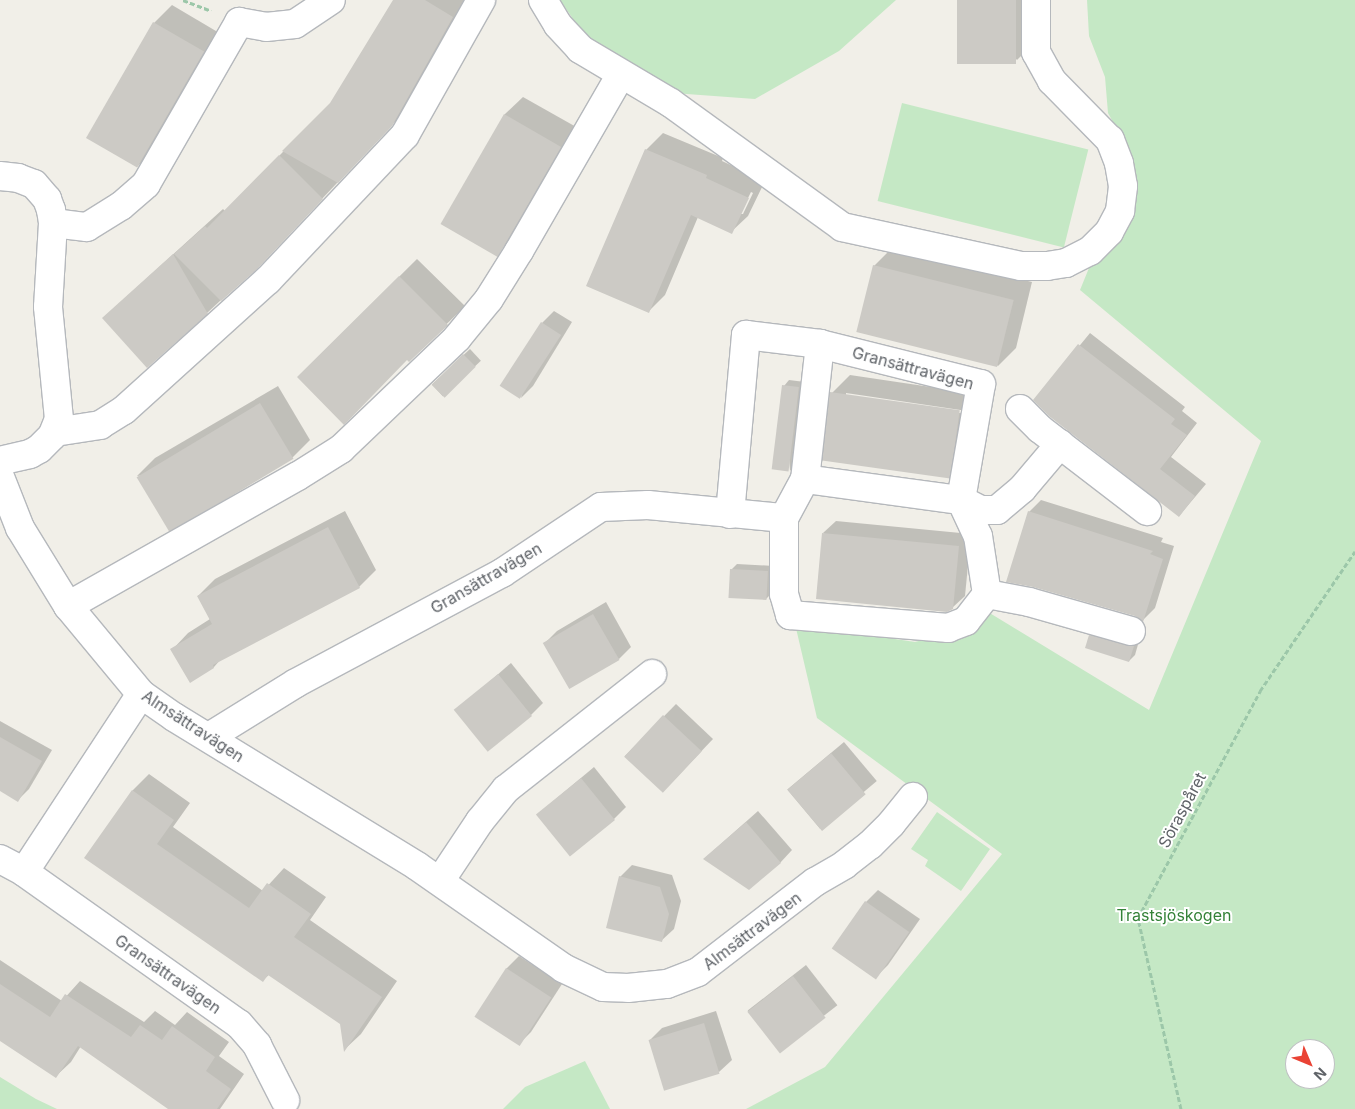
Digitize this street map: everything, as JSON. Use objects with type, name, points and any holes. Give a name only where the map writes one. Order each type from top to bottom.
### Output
[{"type":"street","points":[[53,224],[87,226],[121,206],[146,184],[239,22],[266,27],[295,24],[331,0]]},
{"type":"street","points":[[56,432],[100,425],[124,410],[268,280],[405,135],[480,0]]},
{"type":"street","points":[[543,0],[558,25],[580,49],[671,103],[842,227],[1021,266],[1048,266],[1066,263],[1090,251],[1109,232],[1120,211],[1123,186],[1119,163],[1110,140],[1052,80],[1036,52],[1036,0]]},
{"type":"street","points":[[68,606],[298,476],[341,449],[444,351],[457,338],[494,291],[621,74]]},
{"type":"street","points":[[0,176],[18,178],[34,184],[47,200],[53,224],[48,308],[59,419],[56,432],[39,449],[30,454],[0,461]]},
{"type":"street","name":"Gransättravägen","points":[[730,514],[746,335],[820,344],[981,384],[961,500]]},
{"type":"street","points":[[820,344],[805,479],[784,518],[784,594],[790,616],[948,628],[966,621],[987,594],[978,536],[961,500]]},
{"type":"street","points":[[1020,410],[1040,429],[1147,511]]},
{"type":"street","points":[[805,479],[961,500],[981,510],[997,510],[1022,489],[1060,444]]},
{"type":"street","name":"Almsättravägen","points":[[0,477],[20,528],[68,606],[141,694],[440,881],[563,968],[603,988],[628,988],[667,984],[698,972],[815,882],[844,865],[870,845],[891,824],[912,796]]},
{"type":"street","name":"Gransättravägen","points":[[210,738],[296,683],[502,573],[601,507],[648,505],[784,518]]},
{"type":"street","points":[[987,594],[1029,602],[1131,631]]},
{"type":"street","points":[[440,881],[480,821],[506,789],[652,674]]},
{"type":"street","points":[[24,872],[141,694]]},
{"type":"street","name":"Gransättravägen","points":[[0,859],[24,872],[239,1024],[257,1045],[285,1100]]},
{"type":"path","name":"Söraspåret","points":[[1181,1109],[1138,918],[1260,691],[1355,551]]},
{"type":"green space","points":[[560,0],[896,0],[839,51],[755,99],[673,93],[588,41]]},
{"type":"green space","name":"Trastsjöskogen","points":[[1087,0],[1355,0],[1355,1109],[746,1109],[825,1067],[1002,854],[817,718],[795,624],[915,642],[960,630],[988,612],[1149,710],[1261,441],[1080,290],[1089,268],[1114,248],[1128,223],[1137,197],[1130,153],[1108,113],[1105,77],[1089,36]]},
{"type":"green space","points":[[902,103],[1088,149],[1064,247],[878,201]]},
{"type":"green space","points":[[937,812],[990,849],[961,891],[925,866],[928,860],[911,849]]},
{"type":"green space","points":[[585,1061],[610,1109],[503,1109],[525,1087]]},
{"type":"green space","points":[[0,1077],[36,1099],[57,1109],[0,1109]]},
{"type":"building","points":[[393,0],[425,0],[453,17],[392,126],[338,183],[282,151],[330,103]]},
{"type":"building","points":[[957,0],[1016,0],[1016,64],[957,64]]},
{"type":"building","points":[[153,22],[204,52],[137,168],[86,138]]},
{"type":"building","points":[[504,114],[561,147],[498,257],[440,224]]},
{"type":"building","points":[[645,149],[707,175],[706,178],[749,198],[732,234],[691,215],[649,313],[586,286]]},
{"type":"building","points":[[279,155],[323,199],[257,269],[221,301],[174,254],[205,226],[207,228]]},
{"type":"building","points":[[173,254],[208,314],[147,368],[102,318]]},
{"type":"building","points":[[873,265],[1014,300],[997,367],[856,332]]},
{"type":"building","points":[[399,276],[448,325],[409,362],[407,360],[344,425],[297,377]]},
{"type":"building","points":[[541,322],[561,335],[520,399],[500,386]]},
{"type":"building","points":[[1078,344],[1175,419],[1171,424],[1187,435],[1160,469],[1195,496],[1179,517],[1049,416],[1033,400]]},
{"type":"building","points":[[463,354],[476,367],[445,398],[432,385]]},
{"type":"building","points":[[782,385],[799,387],[789,471],[772,469]]},
{"type":"building","points":[[830,392],[960,410],[950,479],[820,460]]},
{"type":"building","points":[[260,403],[293,459],[170,533],[137,477]]},
{"type":"building","points":[[1028,511],[1153,551],[1150,554],[1163,559],[1143,622],[1135,616],[1033,587],[1006,582]]},
{"type":"building","points":[[328,527],[360,588],[213,665],[214,668],[190,683],[170,649],[212,624],[197,596]]},
{"type":"building","points":[[822,533],[959,546],[953,609],[947,612],[816,599]]},
{"type":"building","points":[[730,569],[768,571],[766,600],[728,598]]},
{"type":"building","points":[[593,614],[620,660],[569,689],[543,643]]},
{"type":"building","points":[[1089,635],[1134,646],[1129,662],[1085,648]]},
{"type":"building","points":[[498,674],[532,716],[488,752],[454,710]]},
{"type":"building","points":[[663,715],[702,751],[663,793],[624,757]]},
{"type":"building","points":[[0,737],[42,761],[18,802],[0,791]]},
{"type":"building","points":[[831,753],[866,794],[822,831],[787,790]]},
{"type":"building","points":[[581,778],[615,820],[570,856],[536,815]]},
{"type":"building","points":[[132,790],[174,820],[157,844],[249,908],[267,883],[311,914],[294,937],[382,997],[344,1052],[340,1024],[268,975],[263,982],[84,858]]},
{"type":"building","points":[[746,822],[781,863],[749,890],[703,859]]},
{"type":"building","points":[[619,876],[660,887],[669,914],[662,942],[606,928]]},
{"type":"building","points":[[865,901],[909,932],[876,979],[832,949]]},
{"type":"building","points":[[506,968],[551,997],[520,1046],[474,1017]]},
{"type":"building","points":[[793,976],[826,1018],[780,1053],[747,1012]]},
{"type":"building","points":[[0,984],[50,1017],[65,994],[131,1037],[140,1025],[162,1040],[172,1026],[215,1057],[206,1071],[231,1089],[217,1109],[168,1109],[78,1046],[56,1078],[0,1041]]},
{"type":"building","points":[[704,1023],[719,1074],[664,1091],[649,1040]]}]
